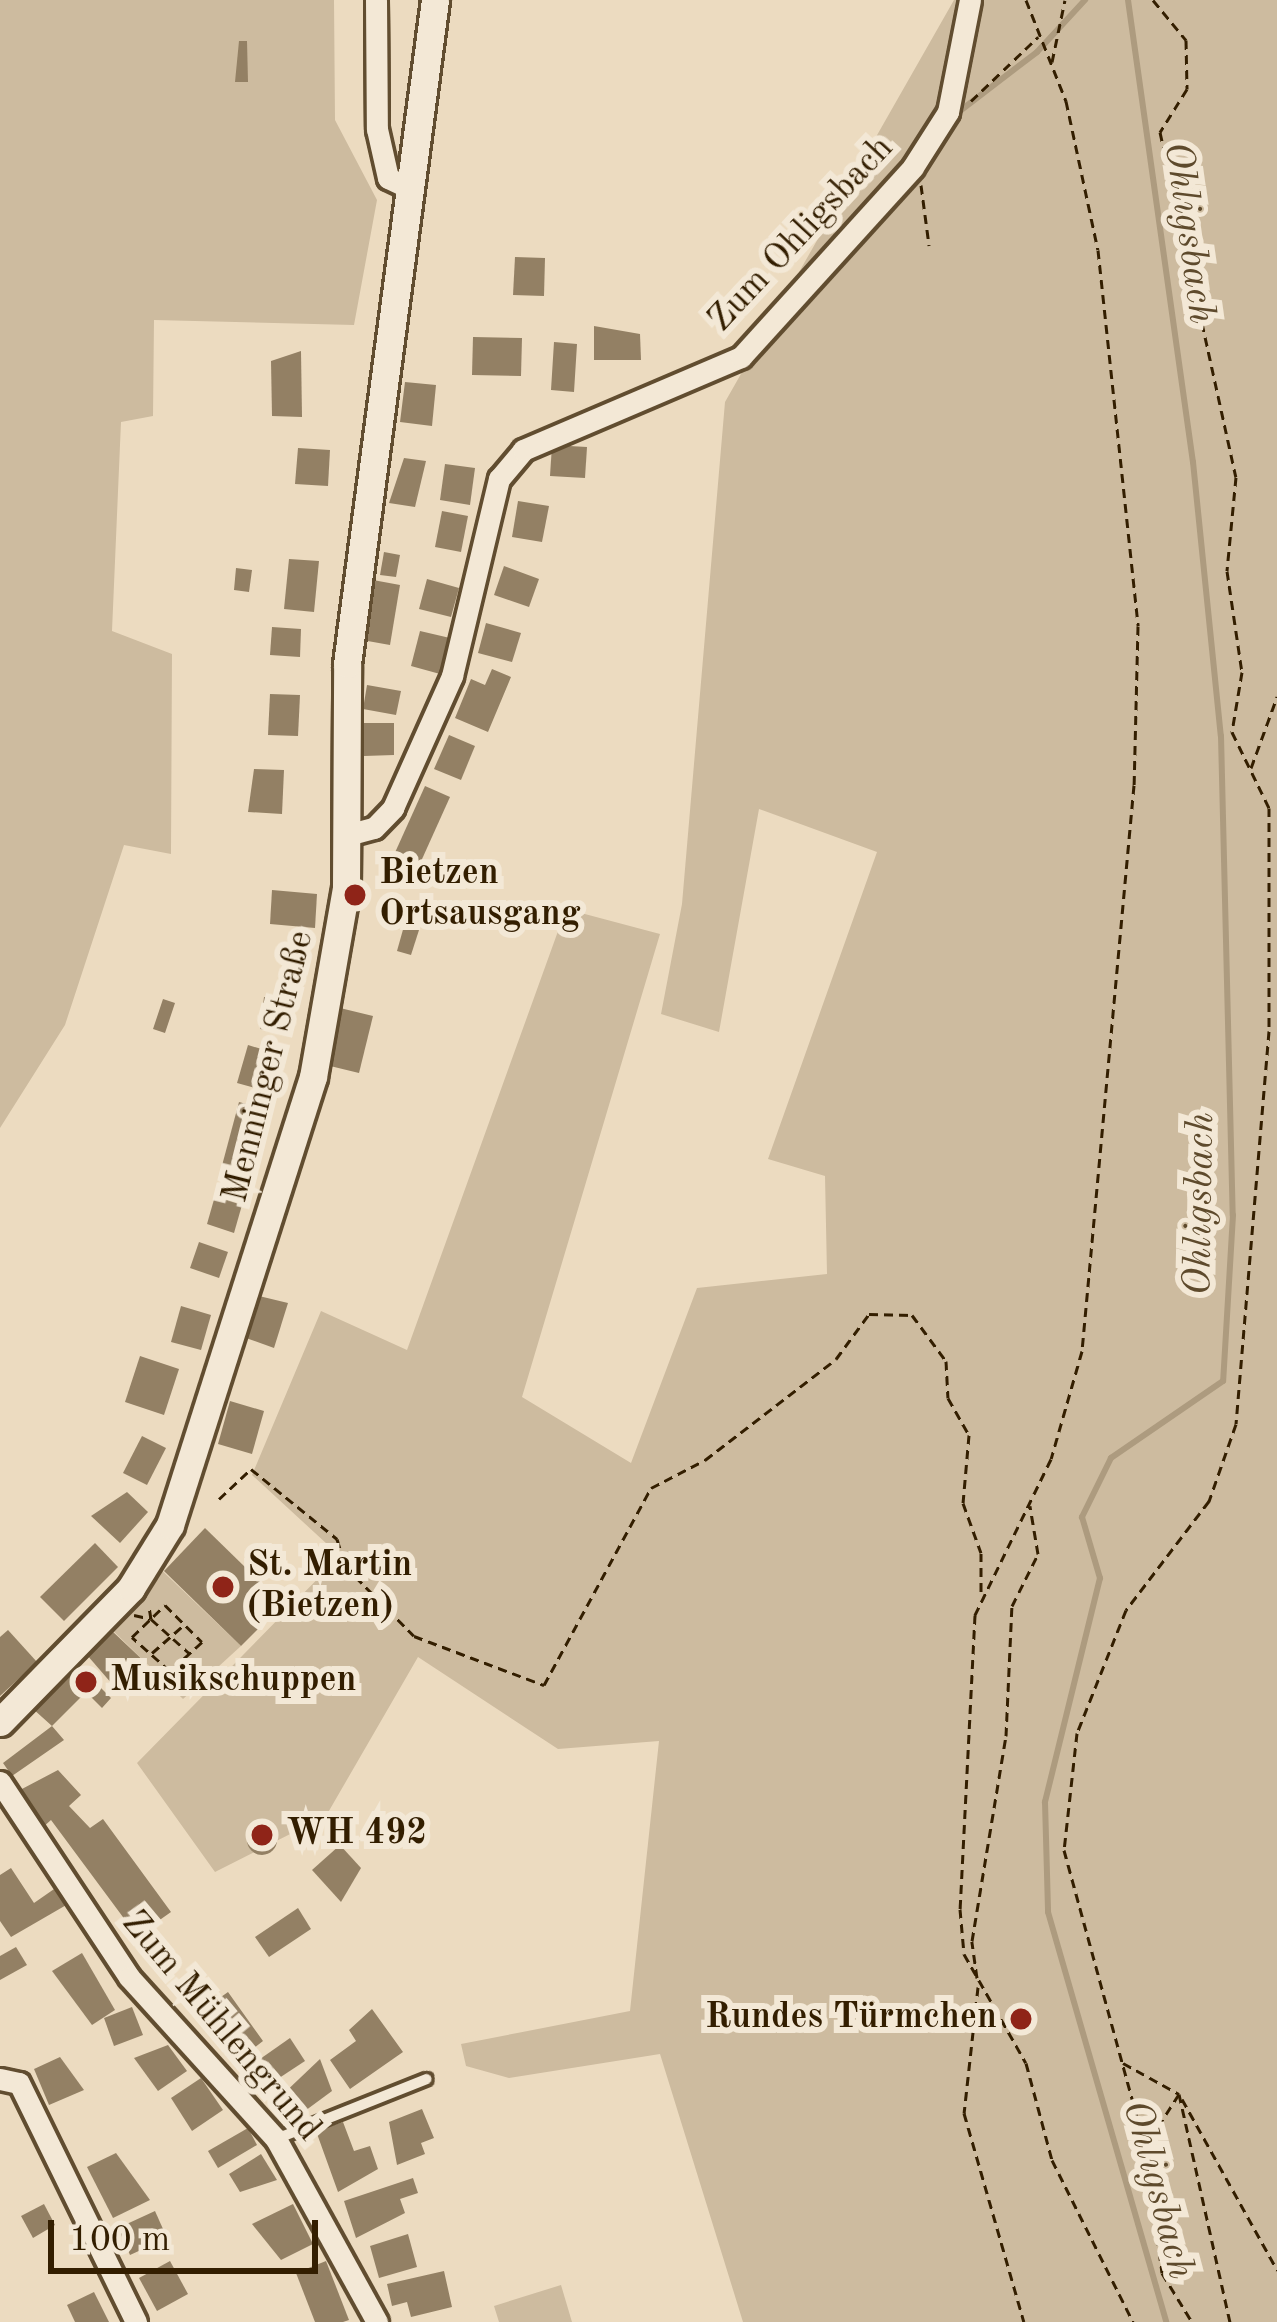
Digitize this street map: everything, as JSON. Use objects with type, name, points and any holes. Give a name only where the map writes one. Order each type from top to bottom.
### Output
[{"type":"street","points":[[376,0],[377,129],[388,178],[407,187]]},
{"type":"street","name":"Menninger Straße","points":[[0,1722],[130,1588],[170,1525],[313,1077],[339,952],[347,836],[347,664],[435,0]]},
{"type":"street","name":"Zum Ohligsbach","points":[[347,836],[374,828],[393,808],[452,676],[482,532],[511,464],[523,450],[741,357],[913,167],[948,112],[970,0]]},
{"type":"street","name":"Zum Mühlengrund","points":[[0,1782],[129,1977],[276,2139],[377,2322]]},
{"type":"street","points":[[0,2079],[19,2083],[136,2322]]},
{"type":"lane","points":[[276,2139],[427,2079]]},
{"type":"path","points":[[982,1595],[1030,1504],[1069,1408],[1086,1316],[1127,896],[1138,626],[1098,250],[1051,65],[1026,0]]},
{"type":"path","points":[[1051,65],[1065,0]]},
{"type":"path","points":[[1153,0],[1186,40],[1187,89],[1160,132],[1236,477],[1227,571],[1242,672],[1232,732],[1269,808],[1269,1031],[1236,1424],[1209,1502],[1126,1610],[1077,1733],[1064,1850],[1145,2147],[1162,2273],[1192,2322]]},
{"type":"path","points":[[973,99],[1038,37]]},
{"type":"path","points":[[913,167],[929,245]]},
{"type":"path","points":[[1251,770],[1277,697]]},
{"type":"path","points":[[219,1499],[251,1469],[324,1526],[345,1566],[414,1636],[544,1685],[651,1488],[705,1460],[836,1359],[869,1314],[912,1315],[946,1361],[948,1398],[969,1435],[963,1503],[982,1595],[961,1845],[964,1954],[978,1986],[1027,2063],[1052,2161],[1133,2322]]},
{"type":"path","points":[[1024,2322],[964,2113],[978,1986],[972,1941],[1006,1736],[1012,1606],[1038,1554],[1030,1504]]},
{"type":"path","points":[[165,1605],[202,1642],[170,1671],[132,1637],[151,1619],[165,1605]]},
{"type":"path","points":[[151,1619],[190,1654]]},
{"type":"path","points":[[151,1655],[186,1624]]},
{"type":"path","points":[[1121,2062],[1179,2094],[1277,2270]]},
{"type":"path","points":[[1145,2147],[1179,2094]]},
{"type":"path","points":[[1179,2094],[1230,2322]]},
{"type":"shaded area","points":[[0,0],[334,0],[335,120],[377,200],[354,325],[154,320],[153,416],[121,422],[112,631],[172,654],[171,854],[124,845],[65,1025],[0,1128]]},
{"type":"shaded area","points":[[954,0],[1277,0],[1277,2322],[743,2322],[660,2054],[509,2078],[466,2066],[461,2044],[630,2011],[659,1741],[558,1749],[418,1657],[326,1816],[215,1872],[137,1763],[340,1556],[252,1475],[321,1311],[407,1350],[566,909],[660,934],[522,1397],[631,1463],[697,1288],[827,1274],[825,1176],[768,1159],[877,852],[759,809],[719,1032],[661,1014],[682,904],[725,402]]},
{"type":"shaded area","points":[[152,1561],[241,1646],[183,1699],[100,1618]]},
{"type":"shaded area","points":[[561,2285],[572,2322],[499,2322],[494,2306]]},
{"type":"building","points":[[239,41],[247,41],[248,82],[235,82]]},
{"type":"building","points":[[515,257],[545,258],[544,296],[513,295]]},
{"type":"building","points":[[594,326],[640,334],[641,360],[594,360]]},
{"type":"building","points":[[473,337],[522,338],[521,376],[472,375]]},
{"type":"building","points":[[554,342],[577,344],[574,392],[551,390]]},
{"type":"building","points":[[301,351],[302,417],[272,416],[271,361]]},
{"type":"building","points":[[405,382],[436,385],[432,426],[400,422]]},
{"type":"building","points":[[552,445],[587,447],[585,478],[550,476]]},
{"type":"building","points":[[298,448],[330,450],[328,486],[295,484]]},
{"type":"building","points":[[404,458],[426,461],[415,507],[389,503]]},
{"type":"building","points":[[445,464],[475,468],[470,505],[440,500]]},
{"type":"building","points":[[518,501],[549,506],[542,542],[512,537]]},
{"type":"building","points":[[442,511],[468,516],[461,552],[435,547]]},
{"type":"building","points":[[384,552],[400,555],[396,577],[380,575]]},
{"type":"building","points":[[289,559],[319,561],[314,612],[284,609]]},
{"type":"building","points":[[504,566],[539,579],[529,607],[494,595]]},
{"type":"building","points":[[236,568],[252,570],[249,592],[234,590]]},
{"type":"building","points":[[427,579],[459,588],[451,617],[419,609]]},
{"type":"building","points":[[373,580],[400,585],[390,645],[362,640]]},
{"type":"building","points":[[486,623],[521,633],[512,662],[478,653]]},
{"type":"building","points":[[272,627],[301,629],[300,657],[270,655]]},
{"type":"building","points":[[420,631],[450,638],[440,674],[411,666]]},
{"type":"building","points":[[492,669],[511,677],[488,732],[455,718],[471,679],[485,685]]},
{"type":"building","points":[[367,685],[401,691],[396,715],[363,709]]},
{"type":"building","points":[[270,694],[300,695],[298,736],[268,735]]},
{"type":"building","points":[[364,723],[394,723],[394,755],[364,756]]},
{"type":"building","points":[[449,735],[475,746],[461,780],[434,769]]},
{"type":"building","points":[[254,769],[284,770],[282,814],[248,812]]},
{"type":"building","points":[[425,786],[450,797],[418,868],[393,857]]},
{"type":"building","points":[[272,890],[317,894],[315,928],[270,924]]},
{"type":"building","points":[[404,926],[419,930],[411,955],[397,951]]},
{"type":"building","points":[[264,997],[291,1000],[286,1033],[260,1029]]},
{"type":"building","points":[[163,999],[175,1003],[165,1033],[153,1029]]},
{"type":"building","points":[[340,1008],[373,1016],[359,1073],[326,1065]]},
{"type":"building","points":[[248,1045],[285,1056],[273,1093],[237,1083]]},
{"type":"building","points":[[239,1102],[269,1110],[250,1181],[220,1173]]},
{"type":"building","points":[[215,1196],[242,1205],[234,1233],[207,1224]]},
{"type":"building","points":[[199,1242],[228,1252],[219,1278],[190,1268]]},
{"type":"building","points":[[259,1296],[288,1303],[274,1348],[246,1338]]},
{"type":"building","points":[[181,1306],[211,1315],[201,1350],[171,1342]]},
{"type":"building","points":[[140,1356],[179,1369],[164,1415],[125,1402]]},
{"type":"building","points":[[230,1401],[264,1411],[252,1454],[218,1444]]},
{"type":"building","points":[[142,1436],[166,1448],[147,1485],[123,1473]]},
{"type":"building","points":[[127,1492],[148,1512],[120,1543],[91,1516]]},
{"type":"building","name":"St. Martin (Bietzen)","points":[[205,1528],[283,1604],[241,1646],[164,1571]]},
{"type":"building","points":[[95,1543],[118,1567],[64,1621],[40,1597]]},
{"type":"building","points":[[8,1630],[37,1662],[0,1696],[0,1637]]},
{"type":"building","points":[[111,1630],[147,1664],[119,1692],[87,1655]]},
{"type":"building","points":[[76,1663],[111,1698],[102,1708],[86,1692],[52,1726],[32,1708]]},
{"type":"building","points":[[52,1726],[64,1740],[12,1776],[3,1763]]},
{"type":"building","points":[[58,1770],[81,1795],[69,1806],[90,1828],[103,1819],[171,1912],[137,1936],[51,1820],[42,1828],[23,1807],[20,1790]]},
{"type":"building","name":"WH 492","points":[[262,1825],[273,1829],[277,1840],[273,1851],[262,1855],[251,1851],[247,1840],[251,1829]]},
{"type":"building","points":[[340,1845],[361,1868],[341,1902],[312,1870]]},
{"type":"building","points":[[11,1868],[34,1903],[57,1887],[68,1904],[11,1937],[0,1921],[0,1875]]},
{"type":"building","points":[[298,1908],[311,1929],[269,1957],[255,1937]]},
{"type":"building","points":[[16,1947],[27,1965],[0,1980],[0,1956]]},
{"type":"building","points":[[82,1953],[115,2010],[92,2025],[52,1971]]},
{"type":"building","points":[[228,1992],[263,2041],[249,2052],[236,2034],[224,2043],[200,2012]]},
{"type":"building","points":[[132,2007],[143,2035],[114,2046],[104,2018]]},
{"type":"building","points":[[372,2009],[403,2052],[350,2089],[330,2060],[356,2041],[349,2030]]},
{"type":"building","points":[[290,2038],[305,2061],[267,2086],[253,2064]]},
{"type":"building","points":[[168,2045],[187,2071],[158,2091],[134,2058]]},
{"type":"building","points":[[60,2057],[84,2090],[49,2105],[34,2069]]},
{"type":"building","points":[[320,2059],[332,2091],[294,2119],[279,2098]]},
{"type":"building","points":[[201,2078],[223,2110],[192,2131],[171,2098]]},
{"type":"building","points":[[422,2109],[434,2138],[421,2143],[425,2154],[397,2165],[389,2122]]},
{"type":"building","points":[[343,2122],[354,2151],[370,2146],[378,2169],[338,2192],[316,2131]]},
{"type":"building","points":[[248,2128],[257,2145],[218,2168],[208,2151]]},
{"type":"building","points":[[116,2153],[150,2200],[113,2218],[87,2167]]},
{"type":"building","points":[[261,2154],[277,2180],[240,2192],[229,2174]]},
{"type":"building","points":[[413,2178],[418,2193],[400,2199],[405,2213],[356,2238],[344,2201]]},
{"type":"building","points":[[44,2204],[55,2225],[33,2238],[21,2216]]},
{"type":"building","points":[[293,2204],[313,2244],[281,2260],[252,2224]]},
{"type":"building","points":[[155,2211],[167,2238],[130,2255],[118,2228]]},
{"type":"building","points":[[408,2234],[417,2267],[379,2278],[370,2246]]},
{"type":"building","points":[[170,2261],[188,2294],[157,2311],[139,2278]]},
{"type":"building","points":[[326,2261],[349,2320],[343,2322],[315,2322],[296,2273]]},
{"type":"building","points":[[444,2271],[452,2307],[411,2317],[407,2302],[392,2306],[387,2284]]},
{"type":"building","points":[[94,2292],[109,2322],[75,2322],[67,2305]]},
{"type":"waterway","points":[[952,117],[1037,52],[1085,0]]},
{"type":"waterway","name":"Ohligsbach","points":[[1128,0],[1193,462],[1221,736],[1233,1215],[1223,1381],[1111,1458],[1082,1517],[1100,1578],[1045,1802],[1048,1912],[1166,2322]]},
{"type":"place","name":"Bietzen Ortsausgang","points":[[355,895]]},
{"type":"place","name":"St. Martin (Bietzen)","points":[[223,1587]]},
{"type":"place","name":"Musikschuppen","points":[[86,1682]]},
{"type":"place","name":"WH 492","points":[[262,1835]]},
{"type":"place","name":"Rundes Türmchen","points":[[1021,2019]]}]
